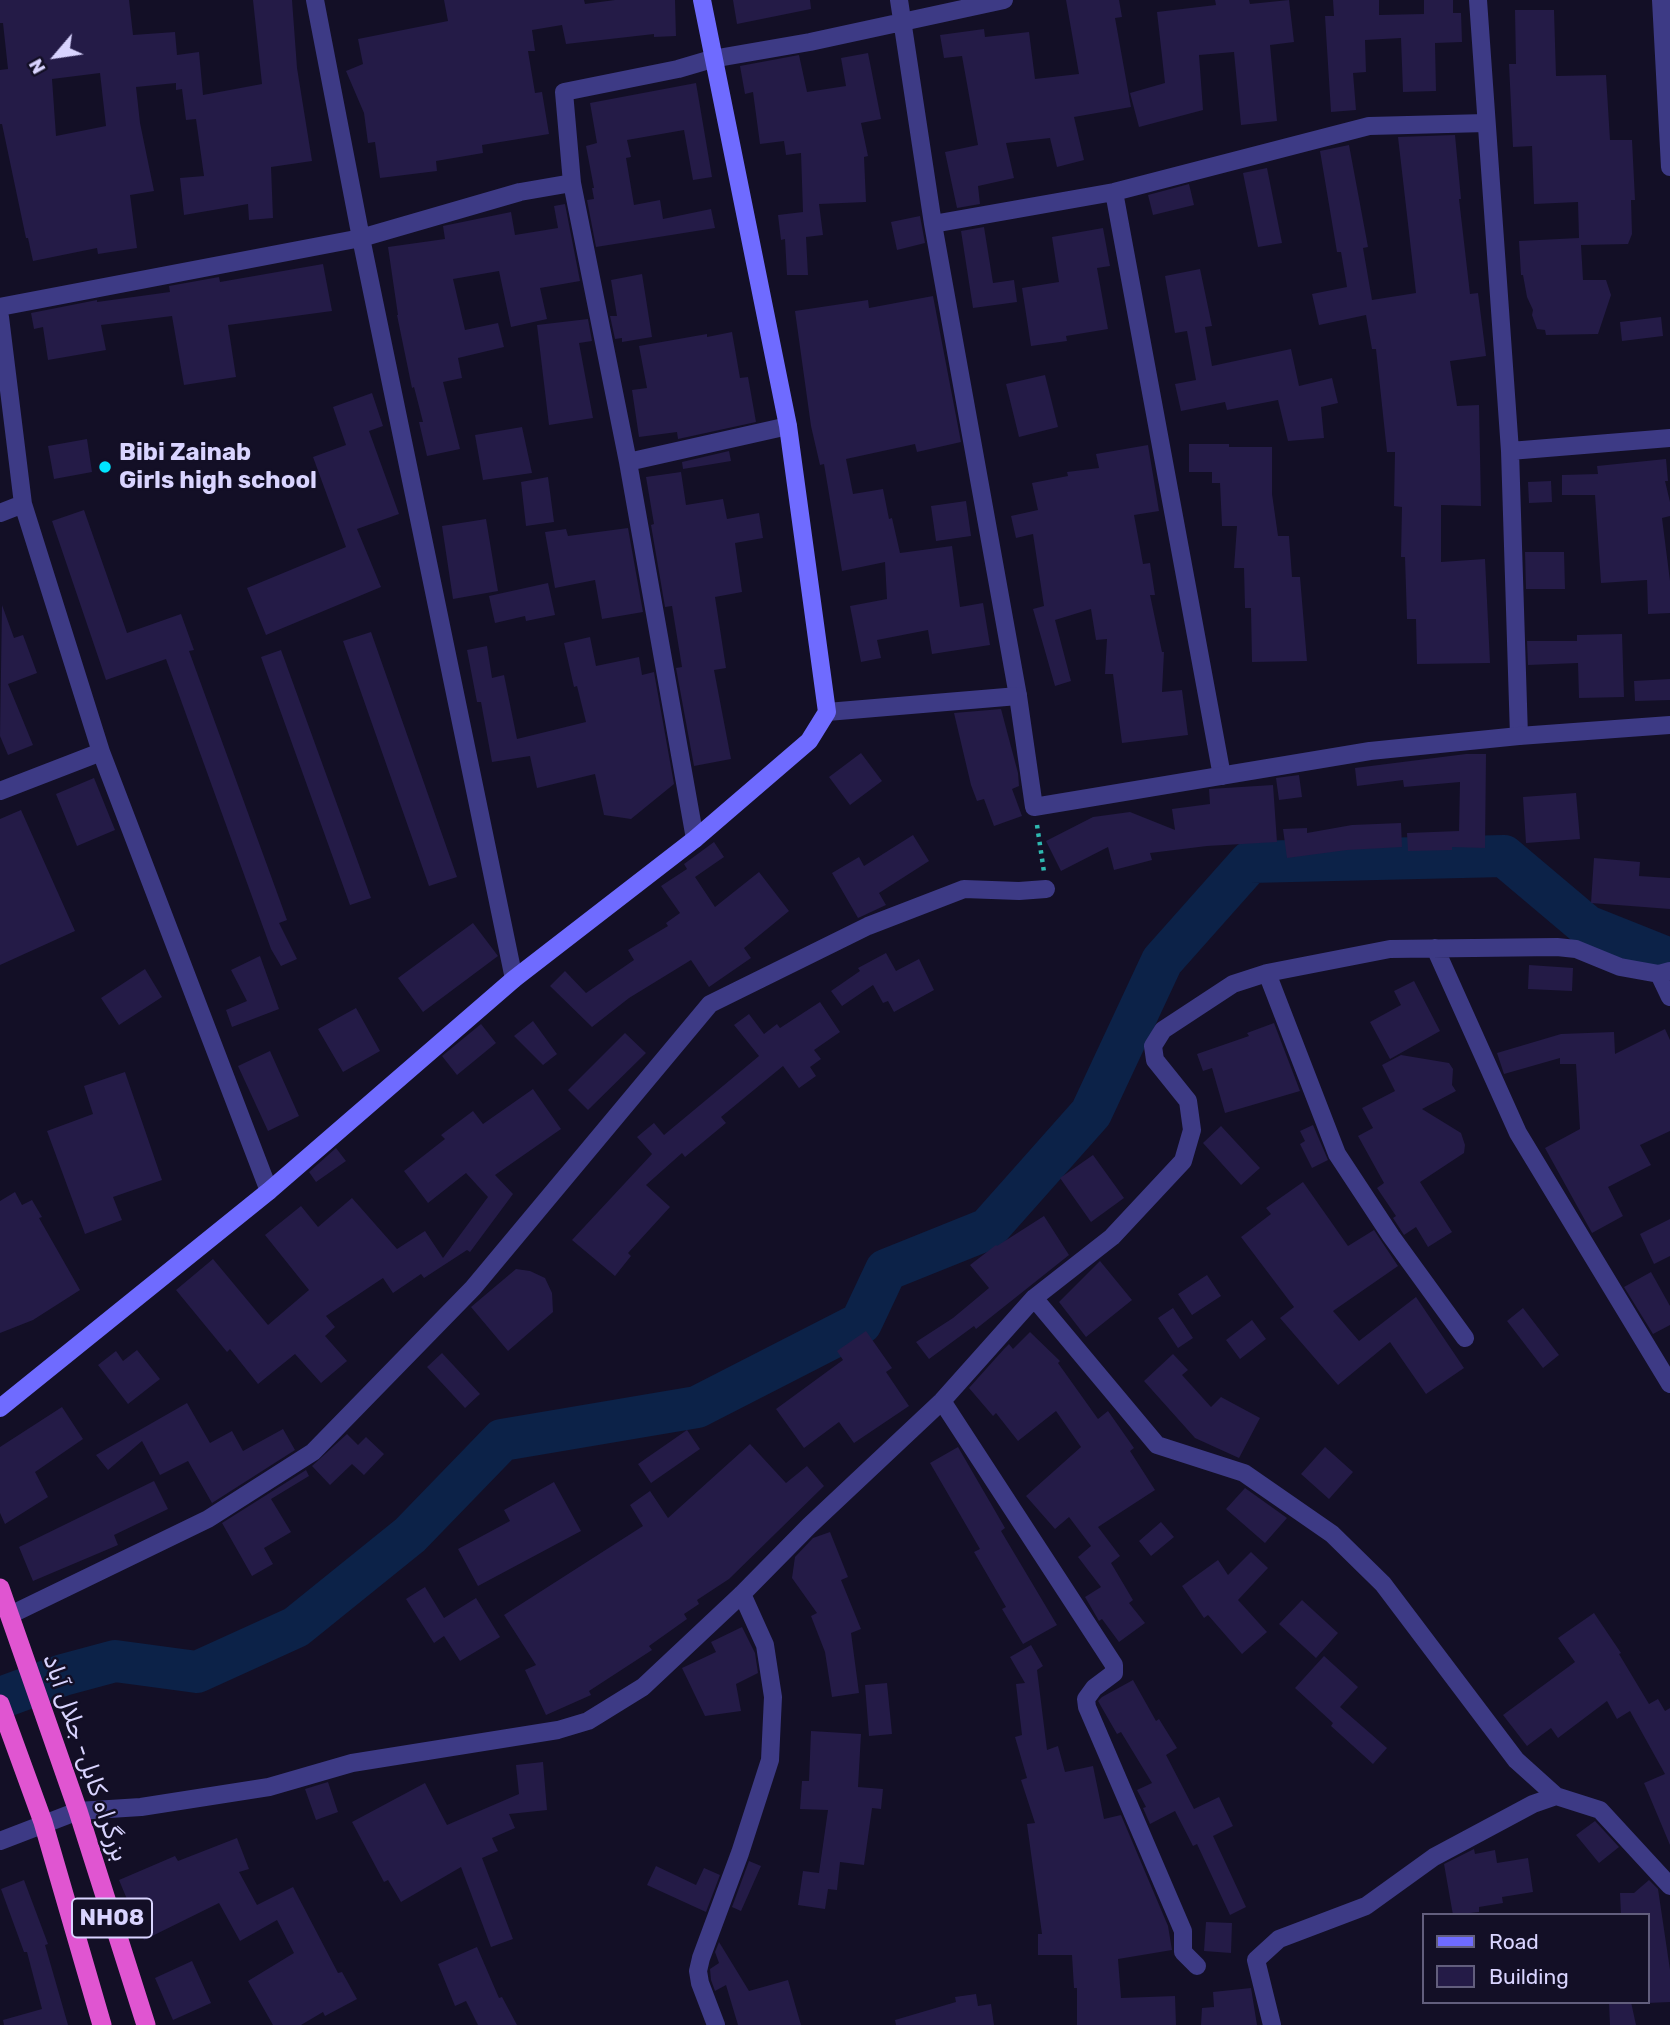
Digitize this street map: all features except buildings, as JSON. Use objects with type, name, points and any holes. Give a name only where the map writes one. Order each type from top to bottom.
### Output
[{"type":"highway","name":"بزرگراه کابل- جلال آباد","points":[[0,1588],[78,1811],[146,2025]]},
{"type":"highway","name":"NH08","points":[[0,1704],[43,1822],[102,2025]]},
{"type":"main road","points":[[0,1408],[269,1191],[513,979],[695,839],[809,741],[827,712],[788,426],[702,0]]},
{"type":"street","points":[[315,0],[513,979]]},
{"type":"street","points":[[899,0],[933,224],[1017,696],[1034,807],[1370,751],[1670,725]]},
{"type":"street","points":[[695,839],[628,462],[572,183],[564,92],[1004,0]]},
{"type":"street","points":[[1478,0],[1510,451],[1519,736]]},
{"type":"street","points":[[1661,0],[1667,46],[1670,167]]},
{"type":"street","points":[[933,224],[1114,192],[1369,126],[1486,123]]},
{"type":"street","points":[[0,307],[361,238],[520,192],[572,183]]},
{"type":"street","points":[[1114,192],[1222,776]]},
{"type":"street","points":[[0,317],[23,504],[102,752],[269,1191]]},
{"type":"street","points":[[628,462],[788,426]]},
{"type":"street","points":[[1510,451],[1670,438]]},
{"type":"street","points":[[0,513],[23,504]]},
{"type":"street","points":[[827,712],[1017,696]]},
{"type":"street","points":[[0,791],[102,752]]},
{"type":"street","points":[[10,1615],[208,1519],[313,1452],[473,1288],[710,1004],[868,926],[964,889],[1046,889]]},
{"type":"street","points":[[0,1841],[43,1822],[78,1811],[141,1807],[269,1787],[352,1763],[558,1730],[588,1721],[643,1686],[942,1401],[1034,1297],[1112,1237],[1183,1161],[1192,1130],[1188,1101],[1155,1060],[1153,1046],[1163,1030],[1233,984],[1267,972],[1390,949],[1557,947],[1576,949],[1620,967],[1665,973],[1670,997]]},
{"type":"street","points":[[1435,948],[1518,1133],[1670,1384]]},
{"type":"street","points":[[1267,972],[1337,1154],[1391,1236],[1465,1338]]},
{"type":"street","points":[[1034,1297],[1157,1445],[1244,1473],[1332,1534],[1383,1584],[1516,1760],[1556,1796],[1600,1810],[1670,1886]]},
{"type":"street","points":[[942,1401],[1114,1665],[1114,1673],[1094,1688],[1086,1699],[1087,1707],[1183,1931],[1183,1952],[1197,1966]]},
{"type":"street","points":[[716,2025],[698,1971],[770,1760],[774,1697],[765,1646],[742,1594]]},
{"type":"street","points":[[1272,2025],[1256,1960],[1279,1939],[1366,1906],[1434,1857],[1533,1804],[1556,1796]]},
{"type":"path","points":[[1034,807],[1046,889]]},
{"type":"waterway","points":[[0,1698],[63,1675],[115,1661],[197,1672],[296,1627],[410,1535],[502,1440],[697,1407],[861,1323],[886,1270],[988,1229],[1091,1113],[1162,961],[1250,862],[1504,856],[1587,926],[1670,959]]},
{"type":"place","name":"Bibi Zainab Girls high school","points":[[105,467]]}]
